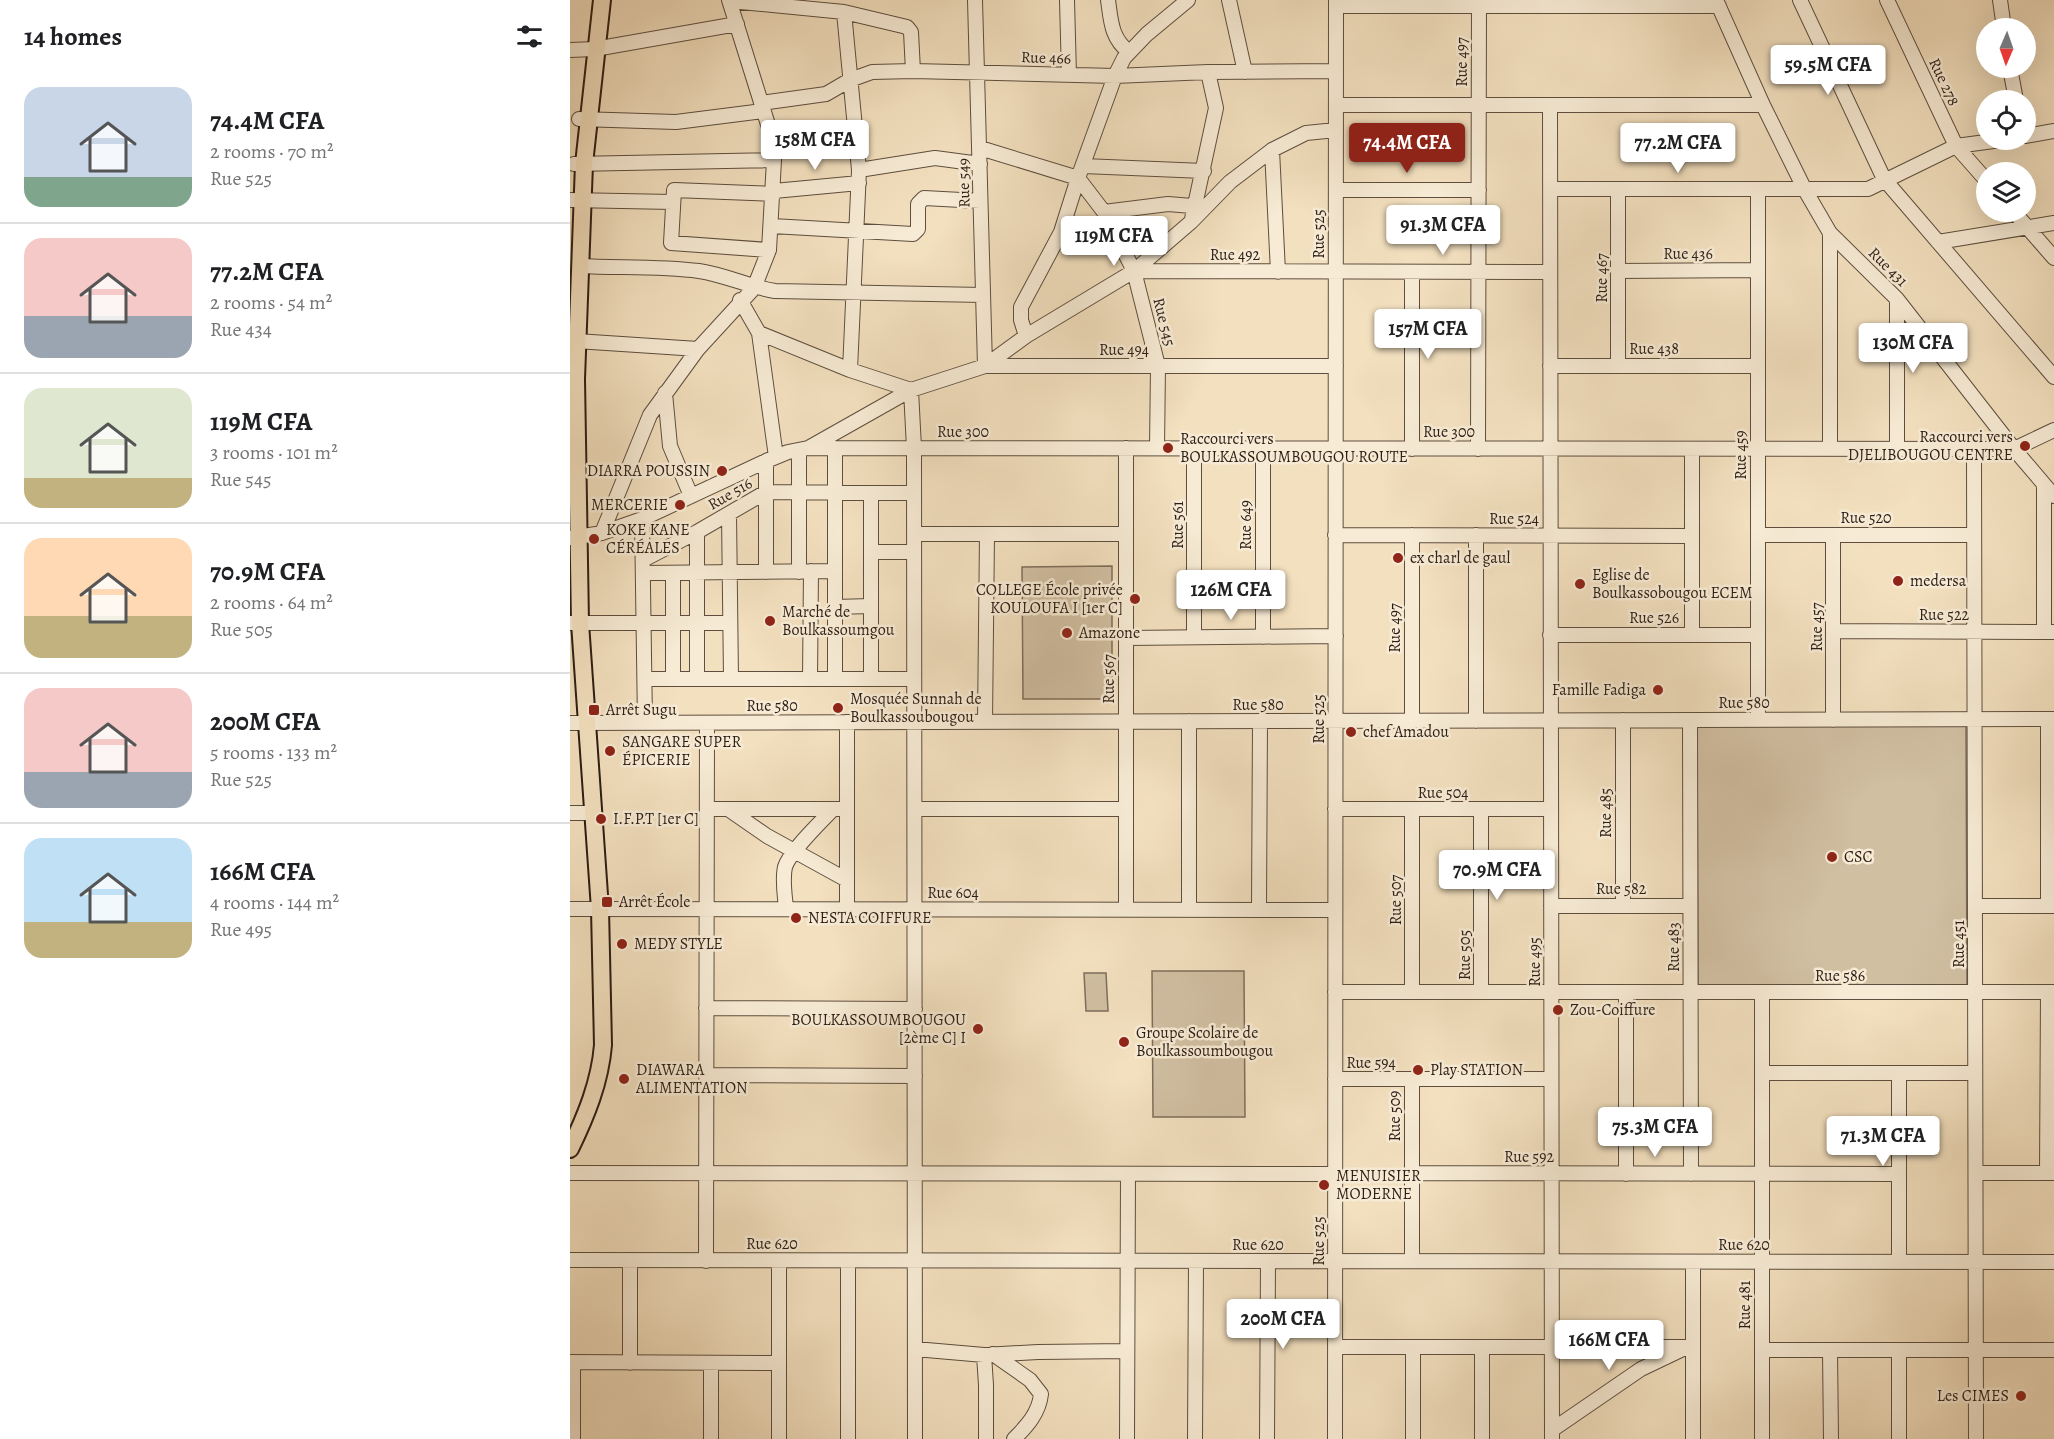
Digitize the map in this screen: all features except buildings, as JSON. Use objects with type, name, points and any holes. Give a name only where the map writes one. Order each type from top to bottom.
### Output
[{"type":"main road","points":[[570,1149],[590,1104],[602,1062],[603,1045],[596,909],[582,813],[575,629],[573,464],[573,379],[576,340],[575,200],[579,164],[577,117],[591,0]]},
{"type":"main road","points":[[584,50],[602,0]]},
{"type":"main road","points":[[570,608],[575,629]]},
{"type":"main road","points":[[570,1128],[587,1086],[592,1060],[596,909]]},
{"type":"street","name":"Rue 549","points":[[975,0],[985,366]]},
{"type":"street","points":[[1067,0],[1069,75]]},
{"type":"street","points":[[1108,0],[1112,28],[1119,45],[1129,52]]},
{"type":"street","points":[[1026,336],[1021,320],[1021,307],[1061,232],[1080,172],[1124,57],[1147,34],[1188,0]]},
{"type":"street","points":[[1228,0],[1245,72]]},
{"type":"street","points":[[1800,0],[1884,179],[2054,377]]},
{"type":"street","name":"Rue 278","points":[[1887,0],[1956,146],[1976,169]]},
{"type":"street","points":[[2000,0],[2003,18]]},
{"type":"street","points":[[602,533],[650,415],[698,349],[754,288],[770,250],[774,160],[770,131],[730,1],[811,4],[910,28],[913,71]]},
{"type":"street","points":[[1336,3],[1717,3]]},
{"type":"street","name":"Rue 525","points":[[1335,1439],[1336,3]]},
{"type":"street","name":"Rue 497","points":[[1479,3],[1479,449]]},
{"type":"street","name":"Rue 431","points":[[1717,3],[1763,105],[1805,190],[1830,233],[1897,299],[2014,449],[2054,496]]},
{"type":"street","points":[[844,12],[859,177],[850,370]]},
{"type":"street","points":[[584,50],[737,24]]},
{"type":"street","name":"Rue 466","points":[[577,117],[676,122],[826,94],[850,80],[872,72],[1115,76],[1208,72],[1336,71]]},
{"type":"street","points":[[1200,207],[1216,108],[1208,72]]},
{"type":"street","points":[[1336,105],[1763,105]]},
{"type":"street","name":"Rue 495","points":[[1550,105],[1552,1434]]},
{"type":"street","points":[[810,679],[800,492],[804,449],[911,390],[985,366],[1026,336],[1134,271],[1191,222],[1200,207],[1272,150],[1306,133],[1336,130]]},
{"type":"street","points":[[2036,134],[2054,131]]},
{"type":"street","points":[[1550,189],[1868,189],[1884,179],[1956,146],[1976,143]]},
{"type":"street","points":[[980,148],[1080,172],[1204,171]]},
{"type":"street","points":[[1272,150],[1278,272]]},
{"type":"street","points":[[770,250],[671,243],[674,190],[774,193],[859,177],[935,158],[980,164]]},
{"type":"street","points":[[579,164],[774,160]]},
{"type":"street","name":"Rue 545","points":[[1080,172],[1104,212],[1134,271],[1158,366],[1157,448]]},
{"type":"street","name":"Rue 467","points":[[1618,189],[1618,366]]},
{"type":"street","name":"Rue 459","points":[[1758,189],[1758,720]]},
{"type":"street","points":[[1336,190],[1479,190]]},
{"type":"street","points":[[772,226],[916,233],[918,204],[924,198],[981,201]]},
{"type":"street","points":[[575,200],[673,202]]},
{"type":"street","points":[[1104,212],[1168,204],[1200,207]]},
{"type":"street","points":[[2023,222],[2054,258]]},
{"type":"street","points":[[1938,242],[2054,223]]},
{"type":"street","points":[[1830,233],[1830,449]]},
{"type":"street","points":[[575,261],[698,271],[731,278],[754,288],[775,291],[983,295]]},
{"type":"street","name":"Rue 436","points":[[1618,271],[1758,270]]},
{"type":"street","name":"Rue 492","points":[[1134,271],[1550,272]]},
{"type":"street","points":[[1412,272],[1412,449]]},
{"type":"street","points":[[1897,299],[1897,449]]},
{"type":"street","points":[[741,300],[759,333],[771,459],[766,492],[766,572]]},
{"type":"street","points":[[759,333],[850,370],[911,390]]},
{"type":"street","points":[[576,340],[698,349]]},
{"type":"street","name":"Rue 494","points":[[985,366],[1336,366]]},
{"type":"street","name":"Rue 438","points":[[1550,366],[1758,366]]},
{"type":"street","points":[[911,390],[914,448],[915,1439]]},
{"type":"street","points":[[665,393],[670,446],[691,496]]},
{"type":"street","name":"Rue 300","points":[[574,538],[602,533],[642,519],[771,459],[804,449],[2014,449],[2054,430]]},
{"type":"street","points":[[835,448],[835,679]]},
{"type":"street","name":"Rue 567","points":[[1126,448],[1126,909]]},
{"type":"street","name":"Rue 561","points":[[1194,449],[1194,637]]},
{"type":"street","name":"Rue 649","points":[[1263,449],[1263,637]]},
{"type":"street","points":[[1692,449],[1692,635]]},
{"type":"street","name":"Rue 451","points":[[1974,449],[1976,1439]]},
{"type":"street","points":[[2044,485],[2049,632]]},
{"type":"street","name":"Rue 516","points":[[643,567],[766,492],[914,493]]},
{"type":"street","points":[[871,492],[871,679]]},
{"type":"street","points":[[729,514],[731,679]]},
{"type":"street","points":[[642,519],[645,723]]},
{"type":"street","points":[[697,532],[697,679]]},
{"type":"street","points":[[914,534],[1126,534]]},
{"type":"street","points":[[985,722],[987,534]]},
{"type":"street","name":"Rue 524","points":[[1335,535],[1692,536]]},
{"type":"street","name":"Rue 497","points":[[1412,535],[1412,721]]},
{"type":"street","points":[[1476,535],[1476,720]]},
{"type":"street","name":"Rue 520","points":[[1758,535],[1974,535]]},
{"type":"street","name":"Rue 457","points":[[1833,535],[1833,720]]},
{"type":"street","points":[[871,552],[914,552]]},
{"type":"street","points":[[643,567],[673,573],[835,571]]},
{"type":"street","points":[[673,573],[673,679]]},
{"type":"street","points":[[835,607],[871,606]]},
{"type":"street","points":[[575,629],[644,623],[729,623]]},
{"type":"street","name":"Rue 522","points":[[1833,632],[2049,632]]},
{"type":"street","name":"Rue 526","points":[[1550,635],[1758,635]]},
{"type":"street","points":[[1126,638],[1336,636]]},
{"type":"street","points":[[645,679],[914,679]]},
{"type":"street","points":[[1975,906],[2051,906],[2051,719]]},
{"type":"street","name":"Rue 580","points":[[578,723],[2051,719]]},
{"type":"street","name":"Rue 485","points":[[1623,720],[1623,906]]},
{"type":"street","name":"Rue 483","points":[[1690,720],[1691,1174]]},
{"type":"street","points":[[1189,721],[1189,909]]},
{"type":"street","points":[[1259,909],[1260,721]]},
{"type":"street","points":[[847,722],[840,809],[847,880],[847,909]]},
{"type":"street","points":[[706,1261],[707,723]]},
{"type":"street","points":[[707,809],[840,809]]},
{"type":"street","points":[[728,809],[794,852],[847,880]]},
{"type":"street","points":[[786,909],[784,883],[785,867],[789,857],[840,809]]},
{"type":"street","points":[[915,809],[1126,809]]},
{"type":"street","name":"Rue 504","points":[[1335,809],[1551,809]]},
{"type":"street","name":"Rue 507","points":[[1412,809],[1412,992]]},
{"type":"street","name":"Rue 505","points":[[1481,809],[1481,992]]},
{"type":"street","name":"Rue 582","points":[[1551,906],[1690,906]]},
{"type":"street","name":"Rue 604","points":[[570,909],[1335,910]]},
{"type":"street","name":"Rue 586","points":[[1335,992],[2051,992]]},
{"type":"street","points":[[1626,992],[1626,1174]]},
{"type":"street","name":"Rue 481","points":[[1762,992],[1762,1439]]},
{"type":"street","points":[[1976,1173],[2051,1173],[2051,992]]},
{"type":"street","points":[[706,1008],[915,1009]]},
{"type":"street","points":[[1762,1073],[1975,1073]]},
{"type":"street","points":[[1899,1073],[1899,1262]]},
{"type":"street","points":[[706,1075],[915,1076]]},
{"type":"street","name":"Rue 594","points":[[1335,1079],[1551,1079]]},
{"type":"street","name":"Rue 509","points":[[1412,1079],[1412,1261]]},
{"type":"street","points":[[570,1173],[1335,1174]]},
{"type":"street","name":"Rue 592","points":[[1412,1173],[1899,1174]]},
{"type":"street","points":[[1127,1439],[1128,1174]]},
{"type":"street","name":"Rue 620","points":[[570,1260],[2054,1262]]},
{"type":"street","points":[[630,1260],[630,1363]]},
{"type":"street","points":[[779,1261],[779,1439]]},
{"type":"street","points":[[848,1261],[848,1439]]},
{"type":"street","points":[[1196,1261],[1196,1439]]},
{"type":"street","points":[[1268,1261],[1268,1439]]},
{"type":"street","points":[[1693,1262],[1690,1347],[1693,1439]]},
{"type":"street","points":[[1335,1347],[1690,1347]]},
{"type":"street","points":[[1413,1347],[1413,1439]]},
{"type":"street","points":[[1482,1347],[1482,1439]]},
{"type":"street","points":[[1552,1434],[1641,1369],[1690,1347]]},
{"type":"street","points":[[915,1349],[988,1354],[1127,1351]]},
{"type":"street","points":[[1762,1350],[2054,1350]]},
{"type":"street","points":[[1830,1350],[1831,1439]]},
{"type":"street","points":[[1899,1350],[1899,1439]]},
{"type":"street","points":[[986,1439],[988,1354]]},
{"type":"street","points":[[988,1354],[1030,1380],[1041,1394],[1040,1406],[1014,1439]]},
{"type":"street","points":[[573,1439],[571,1362],[779,1363]]},
{"type":"street","points":[[711,1363],[711,1439]]},
{"type":"shaded area","name":"Amazone","points":[[1112,566],[1112,699],[1023,699],[1022,567]]},
{"type":"shaded area","name":"CSC","points":[[1966,725],[1967,987],[1698,989],[1697,726]]},
{"type":"shaded area","points":[[1152,971],[1244,971],[1245,1117],[1153,1117]]},
{"type":"shaded area","points":[[1084,973],[1106,973],[1108,1011],[1086,1011]]},
{"type":"place","name":"Raccourci vers DJELIBOUGOU CENTRE","points":[[2025,446]]},
{"type":"place","name":"Raccourci vers BOULKASSOUMBOUGOU ROUTE","points":[[1168,448]]},
{"type":"place","name":"DIARRA POUSSIN","points":[[722,471]]},
{"type":"place","name":"MERCERIE","points":[[680,505]]},
{"type":"place","name":"KOKE KANE CÉRÉALES","points":[[594,539]]},
{"type":"place","name":"ex charl de gaul","points":[[1398,558]]},
{"type":"place","name":"medersa","points":[[1898,581]]},
{"type":"place","name":"Eglise de Boulkassobougou ECEM","points":[[1580,584]]},
{"type":"place","name":"COLLEGE École privée KOULOUFA I [1er C]","points":[[1135,599]]},
{"type":"place","name":"Marché de Boulkassoumgou","points":[[770,621]]},
{"type":"place","name":"Amazone","points":[[1067,633]]},
{"type":"place","name":"Famille Fadiga","points":[[1658,690]]},
{"type":"place","name":"Mosquée Sunnah de Boulkassoubougou","points":[[838,708]]},
{"type":"place","name":"Arrêt Sugu","points":[[594,710]]},
{"type":"place","name":"chef Amadou","points":[[1351,732]]},
{"type":"place","name":"SANGARE SUPER ÉPICERIE","points":[[610,751]]},
{"type":"place","name":"I.F.P.T [1er C]","points":[[601,819]]},
{"type":"place","name":"CSC","points":[[1832,857]]},
{"type":"place","name":"Arrêt École","points":[[607,902]]},
{"type":"place","name":"NESTA COIFFURE","points":[[796,918]]},
{"type":"place","name":"MEDY STYLE","points":[[622,944]]},
{"type":"place","name":"Zou-Coiffure","points":[[1558,1010]]},
{"type":"place","name":"BOULKASSOUMBOUGOU [2ème C] I","points":[[978,1029]]},
{"type":"place","name":"Groupe Scolaire de Boulkassoumbougou","points":[[1124,1042]]},
{"type":"place","name":"Play STATION","points":[[1418,1070]]},
{"type":"place","name":"DIAWARA ALIMENTATION","points":[[624,1079]]},
{"type":"place","name":"MENUISIER MODERNE","points":[[1324,1185]]},
{"type":"place","name":"Les CIMES","points":[[2021,1396]]}]
